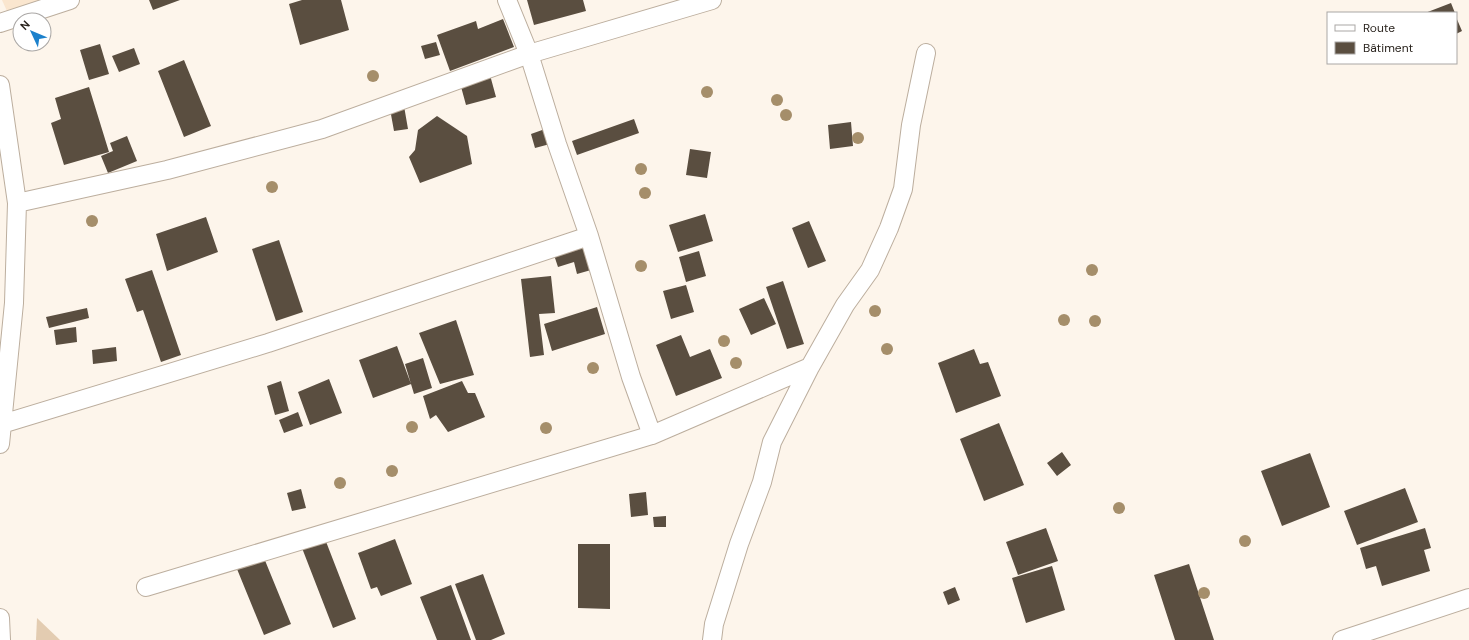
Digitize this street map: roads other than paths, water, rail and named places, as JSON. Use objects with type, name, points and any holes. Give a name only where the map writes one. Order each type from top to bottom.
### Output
[{"type":"street","points":[[0,23],[70,0]]},
{"type":"street","points":[[507,0],[529,54],[557,144],[589,236],[631,377],[652,435]]},
{"type":"street","points":[[17,203],[167,170],[322,129],[529,54],[712,0]]},
{"type":"street","points":[[712,640],[716,617],[739,544],[762,482],[772,442],[810,367],[844,305],[870,270],[889,228],[903,189],[911,125],[926,53]]},
{"type":"street","points":[[0,85],[17,203],[14,303],[0,444]]},
{"type":"street","points":[[2,424],[268,343],[589,236]]},
{"type":"street","points":[[146,587],[652,435],[810,367]]},
{"type":"street","points":[[1342,640],[1469,598]]},
{"type":"street","points":[[0,618],[1,640]]}]
